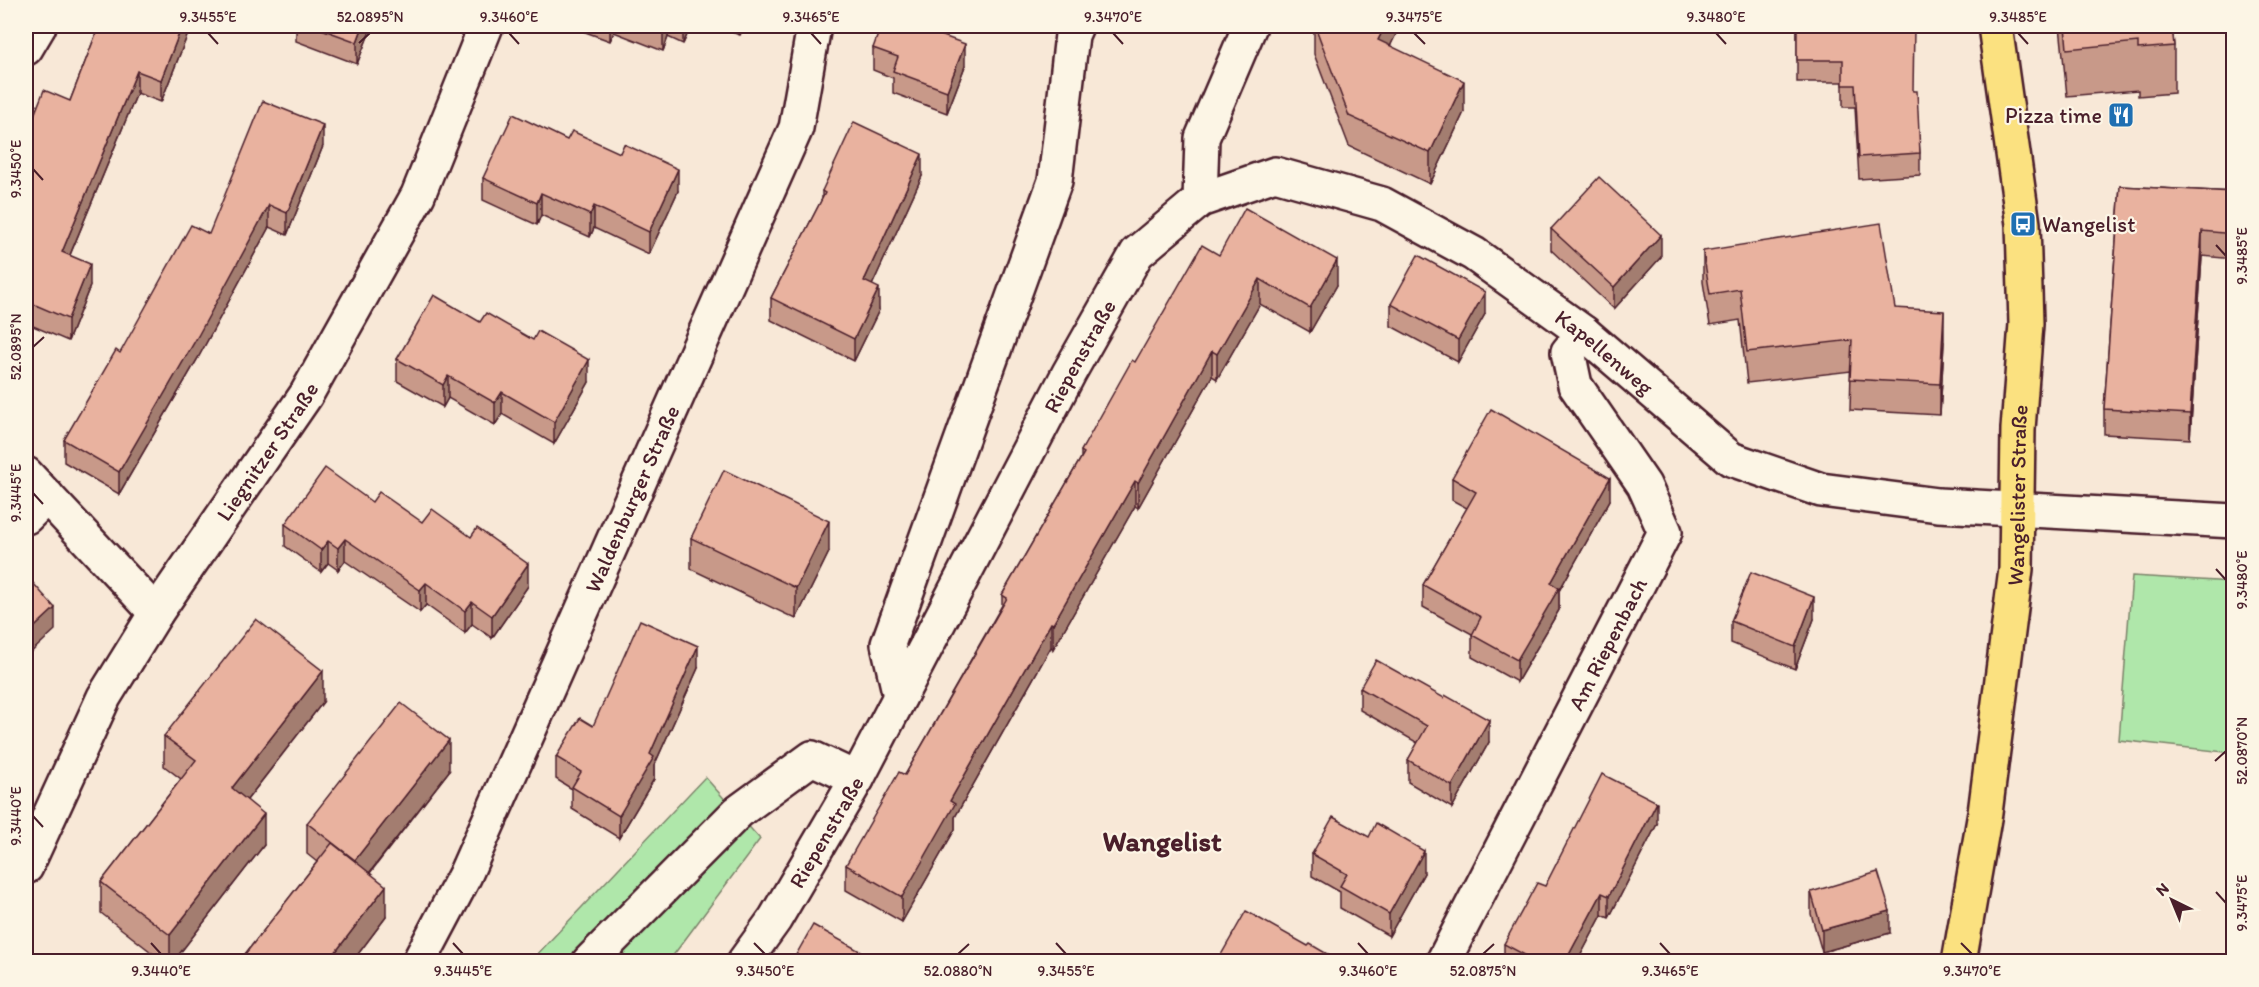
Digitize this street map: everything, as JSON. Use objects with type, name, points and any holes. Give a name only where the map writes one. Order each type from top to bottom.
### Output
[{"type":"main road","name":"Wangelister Straße","points":[[1959,962],[1985,813],[2016,569],[2018,429],[2026,324],[2023,224],[1995,26]]},
{"type":"street","points":[[26,48],[39,26]]},
{"type":"street","name":"Liegnitzer Straße","points":[[26,867],[104,697],[156,614],[306,395],[412,205],[486,26]]},
{"type":"street","name":"Waldenburger Straße","points":[[419,962],[465,875],[796,128],[814,26]]},
{"type":"street","points":[[900,696],[888,644],[1055,181],[1072,35],[1076,26]]},
{"type":"street","points":[[1200,200],[1202,138],[1250,26]]},
{"type":"street","name":"Kapellenweg","points":[[1200,200],[1275,174],[1382,204],[1474,254],[1584,333],[1731,459],[1821,489],[1938,505],[2234,521]]},
{"type":"street","name":"Riepenstraße","points":[[744,962],[774,919],[856,779],[1069,373],[1137,253],[1200,200]]},
{"type":"street","name":"Am Riepenbach","points":[[1443,962],[1665,532],[1644,485],[1575,385],[1568,352],[1584,333]]},
{"type":"street","points":[[32,496],[156,614]]},
{"type":"street","points":[[589,962],[738,812],[812,758],[856,779]]},
{"type":"green space","points":[[2132,576],[2233,582],[2233,753],[2119,740]]},
{"type":"green space","points":[[705,777],[760,839],[669,961],[530,962]]},
{"type":"building","points":[[99,26],[182,26],[161,80],[137,71],[62,252],[90,264],[68,319],[26,301],[26,136],[44,90],[70,101]]},
{"type":"building","points":[[313,26],[363,26],[357,42]]},
{"type":"building","points":[[881,26],[916,26],[965,44],[947,91],[893,71],[898,57],[873,48]]},
{"type":"building","points":[[1315,26],[1385,26],[1378,40],[1464,81],[1430,153],[1349,116]]},
{"type":"building","points":[[1797,26],[1914,27],[1913,91],[1917,91],[1920,153],[1859,157],[1855,85],[1843,85],[1843,60],[1797,60]]},
{"type":"building","points":[[2065,26],[2172,26],[2174,46],[2138,49],[2138,42],[2067,49]]},
{"type":"building","points":[[263,101],[323,125],[287,213],[269,205],[198,336],[119,472],[64,440],[116,350],[120,353],[191,225],[209,234]]},
{"type":"building","points":[[513,114],[567,140],[572,131],[620,153],[624,144],[678,169],[649,232],[594,206],[590,215],[541,193],[537,203],[483,178]]},
{"type":"building","points":[[854,122],[922,154],[864,281],[879,288],[854,339],[771,298],[825,193],[822,191]]},
{"type":"building","points":[[1599,177],[1661,235],[1614,287],[1551,229]]},
{"type":"building","points":[[2120,186],[2234,192],[2234,234],[2202,231],[2190,414],[2104,409]]},
{"type":"building","points":[[1245,208],[1337,260],[1310,308],[1260,279],[1217,354],[1212,351],[1138,483],[1135,481],[1053,624],[1051,623],[950,801],[955,804],[902,897],[846,865],[899,772],[905,775],[1007,598],[1002,595],[1084,453],[1081,451],[1132,360],[1135,362],[1202,245],[1219,255]]},
{"type":"building","points":[[1881,223],[1895,308],[1944,311],[1940,384],[1850,379],[1852,340],[1747,352],[1740,289],[1710,294],[1703,251]]},
{"type":"building","points":[[1418,255],[1485,292],[1458,340],[1391,304]]},
{"type":"building","points":[[434,295],[480,322],[486,313],[533,340],[538,331],[589,360],[554,422],[502,392],[495,403],[448,376],[443,385],[397,359]]},
{"type":"building","points":[[1491,409],[1610,478],[1551,583],[1559,588],[1517,660],[1472,635],[1481,617],[1423,585],[1476,492],[1452,478]]},
{"type":"building","points":[[325,468],[372,502],[379,492],[422,522],[432,509],[471,537],[477,528],[528,564],[492,616],[472,602],[465,611],[426,583],[420,590],[345,539],[338,548],[328,541],[321,550],[285,524]]},
{"type":"building","points":[[724,470],[829,521],[796,588],[691,538]]},
{"type":"building","points":[[1751,572],[1814,597],[1795,647],[1731,621]]},
{"type":"building","points":[[26,575],[55,608],[26,635]]},
{"type":"building","points":[[256,619],[323,671],[232,788],[264,814],[170,935],[101,882],[196,760],[164,736]]},
{"type":"building","points":[[640,620],[698,646],[650,754],[654,757],[619,816],[572,787],[581,772],[556,757],[580,718],[593,726]]},
{"type":"building","points":[[1376,660],[1489,720],[1452,786],[1408,760],[1427,726],[1360,688]]},
{"type":"building","points":[[401,703],[449,740],[355,860],[307,823]]},
{"type":"building","points":[[1602,774],[1657,802],[1609,896],[1602,893],[1565,962],[1538,962],[1504,944],[1537,883],[1545,886]]},
{"type":"building","points":[[1333,817],[1369,837],[1376,823],[1424,851],[1389,914],[1340,886],[1347,874],[1312,854]]},
{"type":"building","points":[[332,843],[386,886],[328,962],[247,962],[242,958]]},
{"type":"building","points":[[1878,872],[1890,911],[1822,930],[1811,892]]},
{"type":"building","points":[[1246,911],[1308,946],[1310,944],[1341,962],[1217,962]]},
{"type":"building","points":[[813,925],[867,955],[863,962],[792,962]]},
{"type":"place","name":"Pizza time","points":[[2121,115]]},
{"type":"place","name":"Wangelist","points":[[2023,224]]},
{"type":"district","name":"Wangelist","points":[[1162,841]]}]
